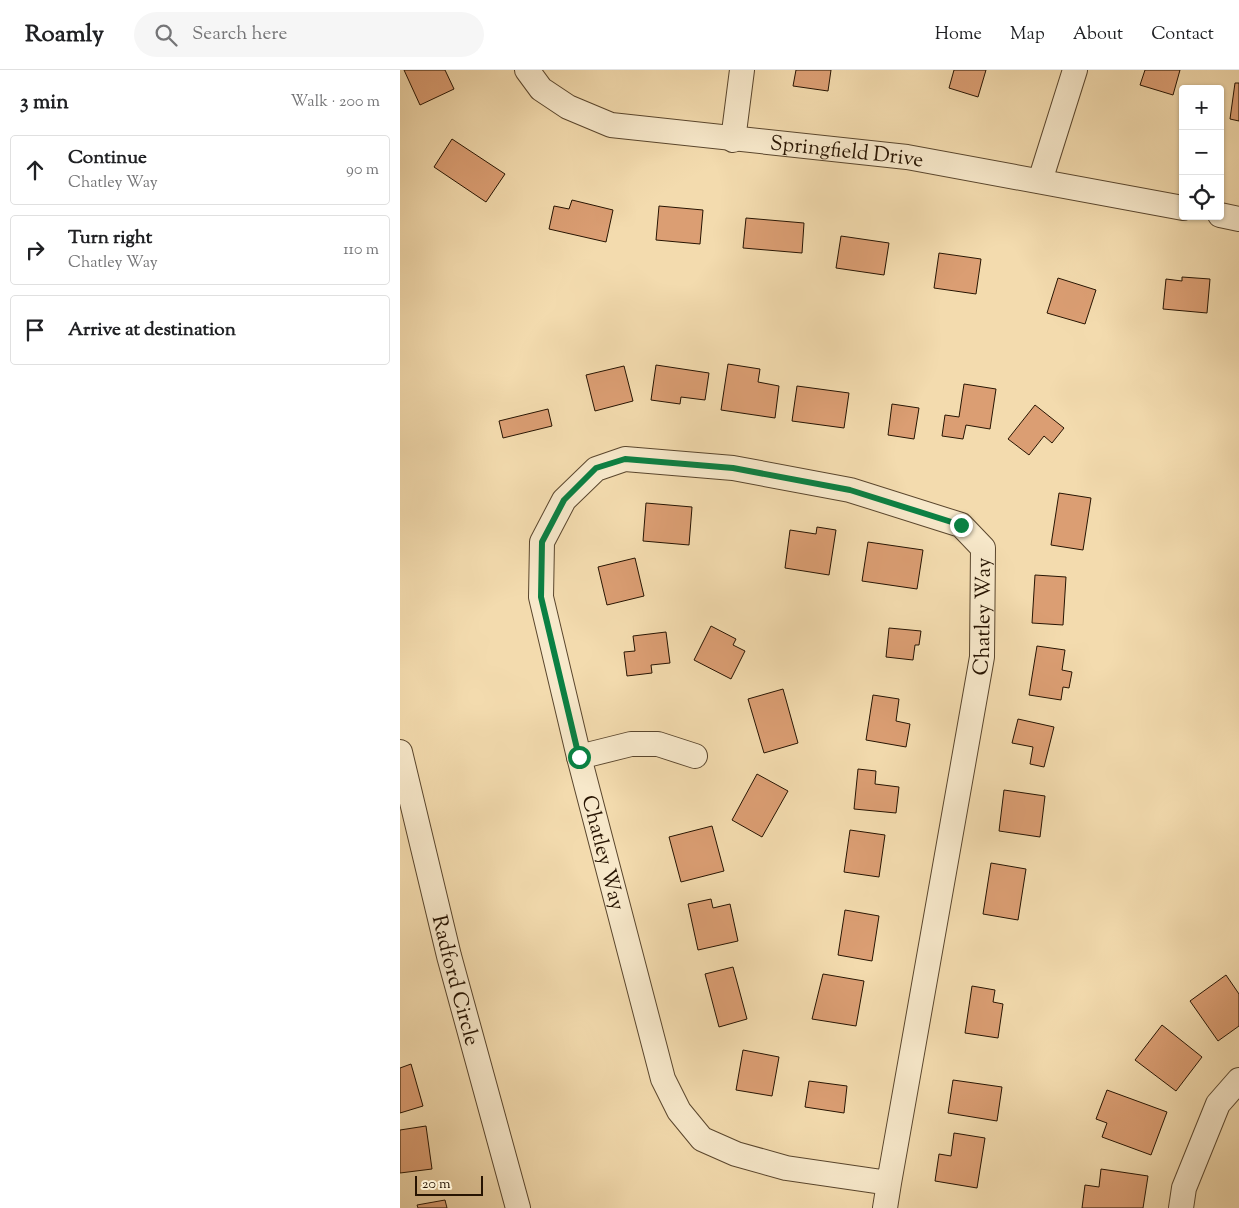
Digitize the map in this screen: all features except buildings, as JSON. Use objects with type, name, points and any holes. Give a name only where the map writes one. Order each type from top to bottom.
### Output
[{"type":"street","name":"Springfield Drive","points":[[527,70],[541,90],[568,107],[611,125],[734,140],[907,157],[1040,180],[1179,207]]},
{"type":"street","points":[[734,140],[742,70]]},
{"type":"street","points":[[1040,180],[1075,70]]},
{"type":"street","points":[[1224,217],[1239,219]]},
{"type":"street","name":"Chatley Way","points":[[885,1208],[982,658],[983,548],[961,525],[850,490],[733,468],[625,459],[596,468],[564,500],[542,542],[541,597],[579,757],[663,1079],[679,1111],[702,1139],[736,1154],[786,1168],[889,1183]]},
{"type":"street","points":[[579,757],[631,744],[658,744],[695,756]]},
{"type":"street","name":"Radford Circle","points":[[400,752],[449,956],[518,1208]]},
{"type":"street","points":[[1181,1208],[1184,1188],[1218,1104],[1239,1080]]},
{"type":"route","points":[[579,757],[541,597],[542,542],[564,500],[596,468],[625,459],[733,468],[850,490],[961,525]]}]
